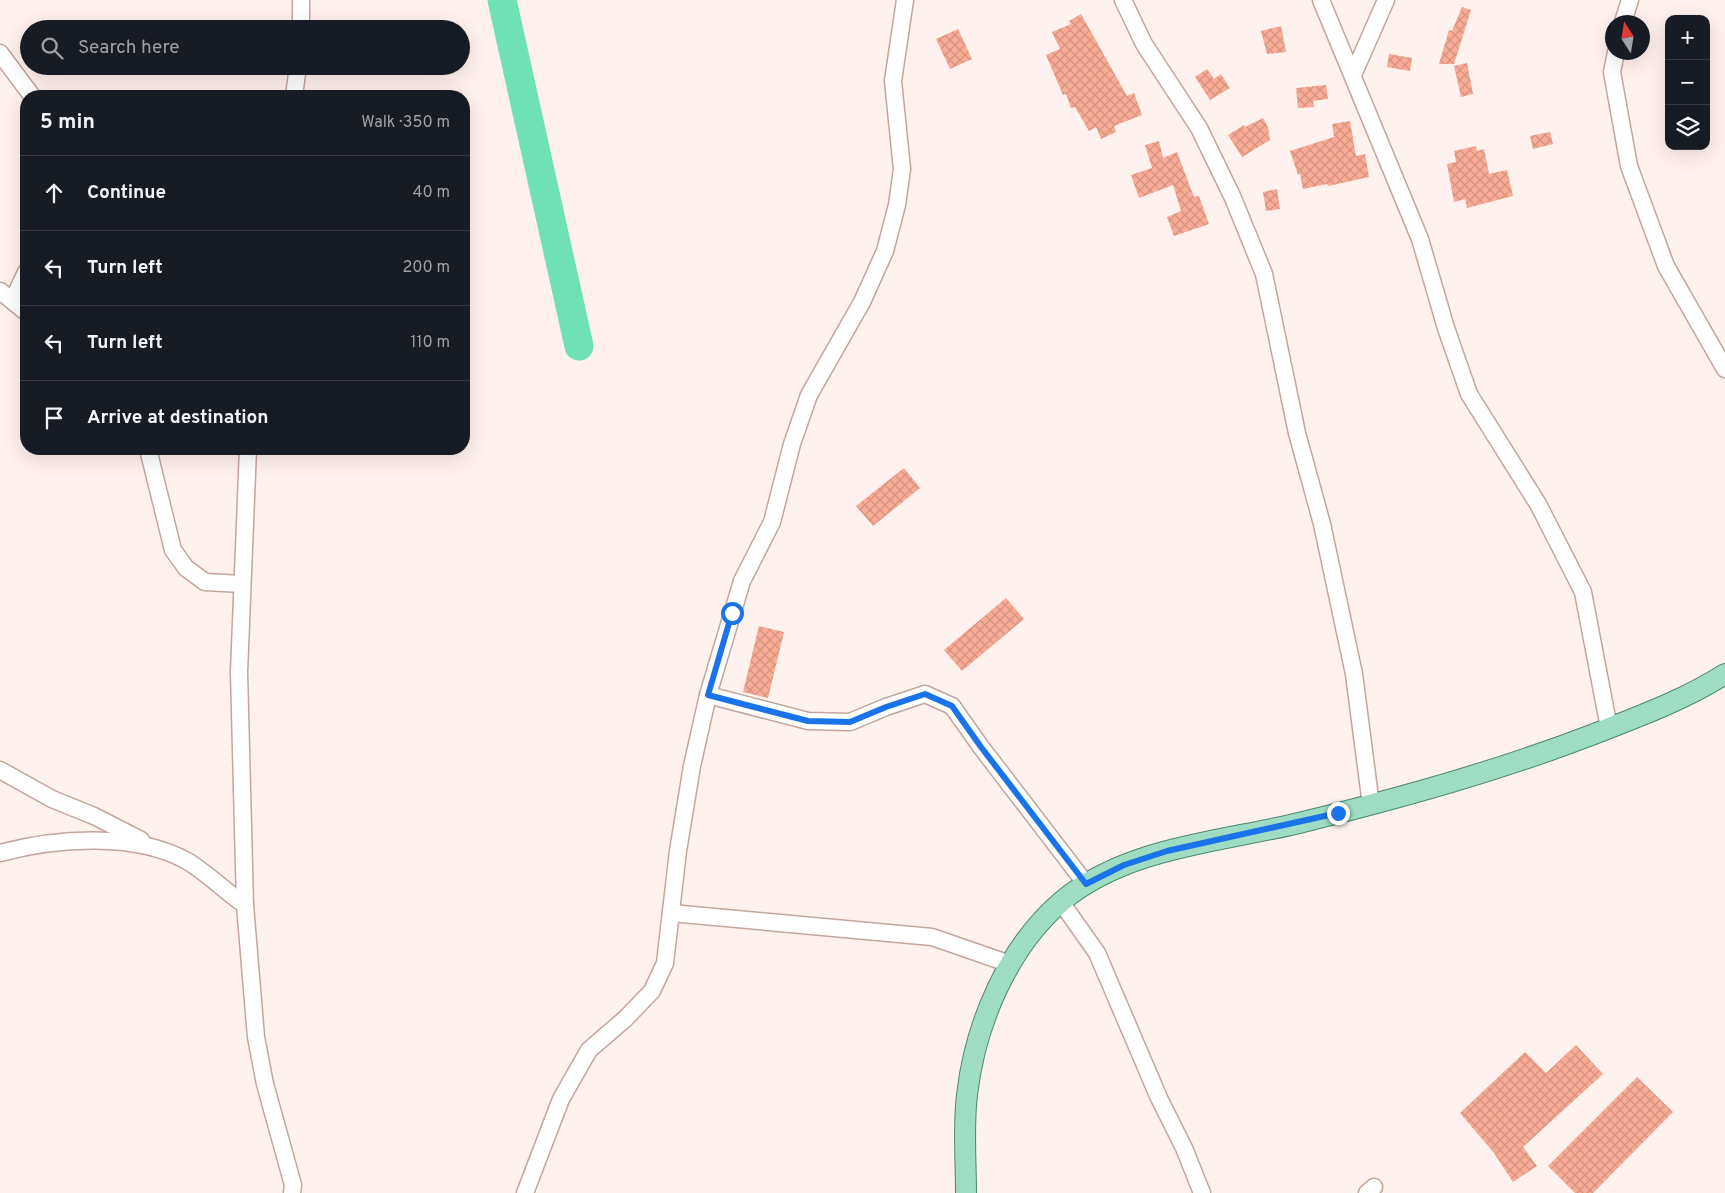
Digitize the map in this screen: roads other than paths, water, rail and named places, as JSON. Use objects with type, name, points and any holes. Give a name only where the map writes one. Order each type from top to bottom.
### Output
[{"type":"main road","points":[[966,1193],[966,1097],[974,1054],[994,994],[1010,964],[1061,902],[1086,884],[1124,865],[1167,851],[1371,805],[1484,774],[1663,708],[1725,674]]},
{"type":"street","points":[[300,20],[301,0]]},
{"type":"street","points":[[525,1193],[561,1099],[589,1050],[652,991],[665,963],[678,851],[692,766],[708,695],[742,581],[772,522],[792,444],[809,395],[862,302],[885,251],[897,205],[902,169],[893,81],[905,0]]},
{"type":"street","points":[[1123,0],[1144,44],[1199,128],[1233,198],[1264,274],[1297,433],[1322,524],[1354,674],[1371,805]]},
{"type":"street","points":[[1321,0],[1420,239],[1446,328],[1469,394],[1538,504],[1583,592],[1609,728]]},
{"type":"street","points":[[1353,75],[1386,0]]},
{"type":"street","points":[[1625,15],[1630,0]]},
{"type":"street","points":[[0,53],[28,90]]},
{"type":"street","points":[[1614,60],[1612,72],[1629,166],[1666,266],[1725,369]]},
{"type":"street","points":[[295,90],[297,75]]},
{"type":"street","points":[[20,279],[6,296],[20,307]]},
{"type":"street","points":[[149,455],[173,550],[186,568],[205,582],[242,584]]},
{"type":"street","points":[[248,455],[238,672],[245,905],[256,1037],[265,1084],[293,1186],[292,1193]]},
{"type":"street","points":[[708,695],[808,721],[850,722],[925,694],[952,706],[1086,884]]},
{"type":"street","points":[[0,770],[52,799],[94,816],[188,862],[223,891],[245,905]]},
{"type":"street","points":[[0,853],[23,847],[90,842],[117,841],[154,847]]},
{"type":"street","points":[[1061,902],[1097,953],[1158,1098],[1184,1148],[1202,1193]]},
{"type":"street","points":[[671,913],[932,936],[1010,964]]},
{"type":"waterway","points":[[502,0],[579,346]]}]
